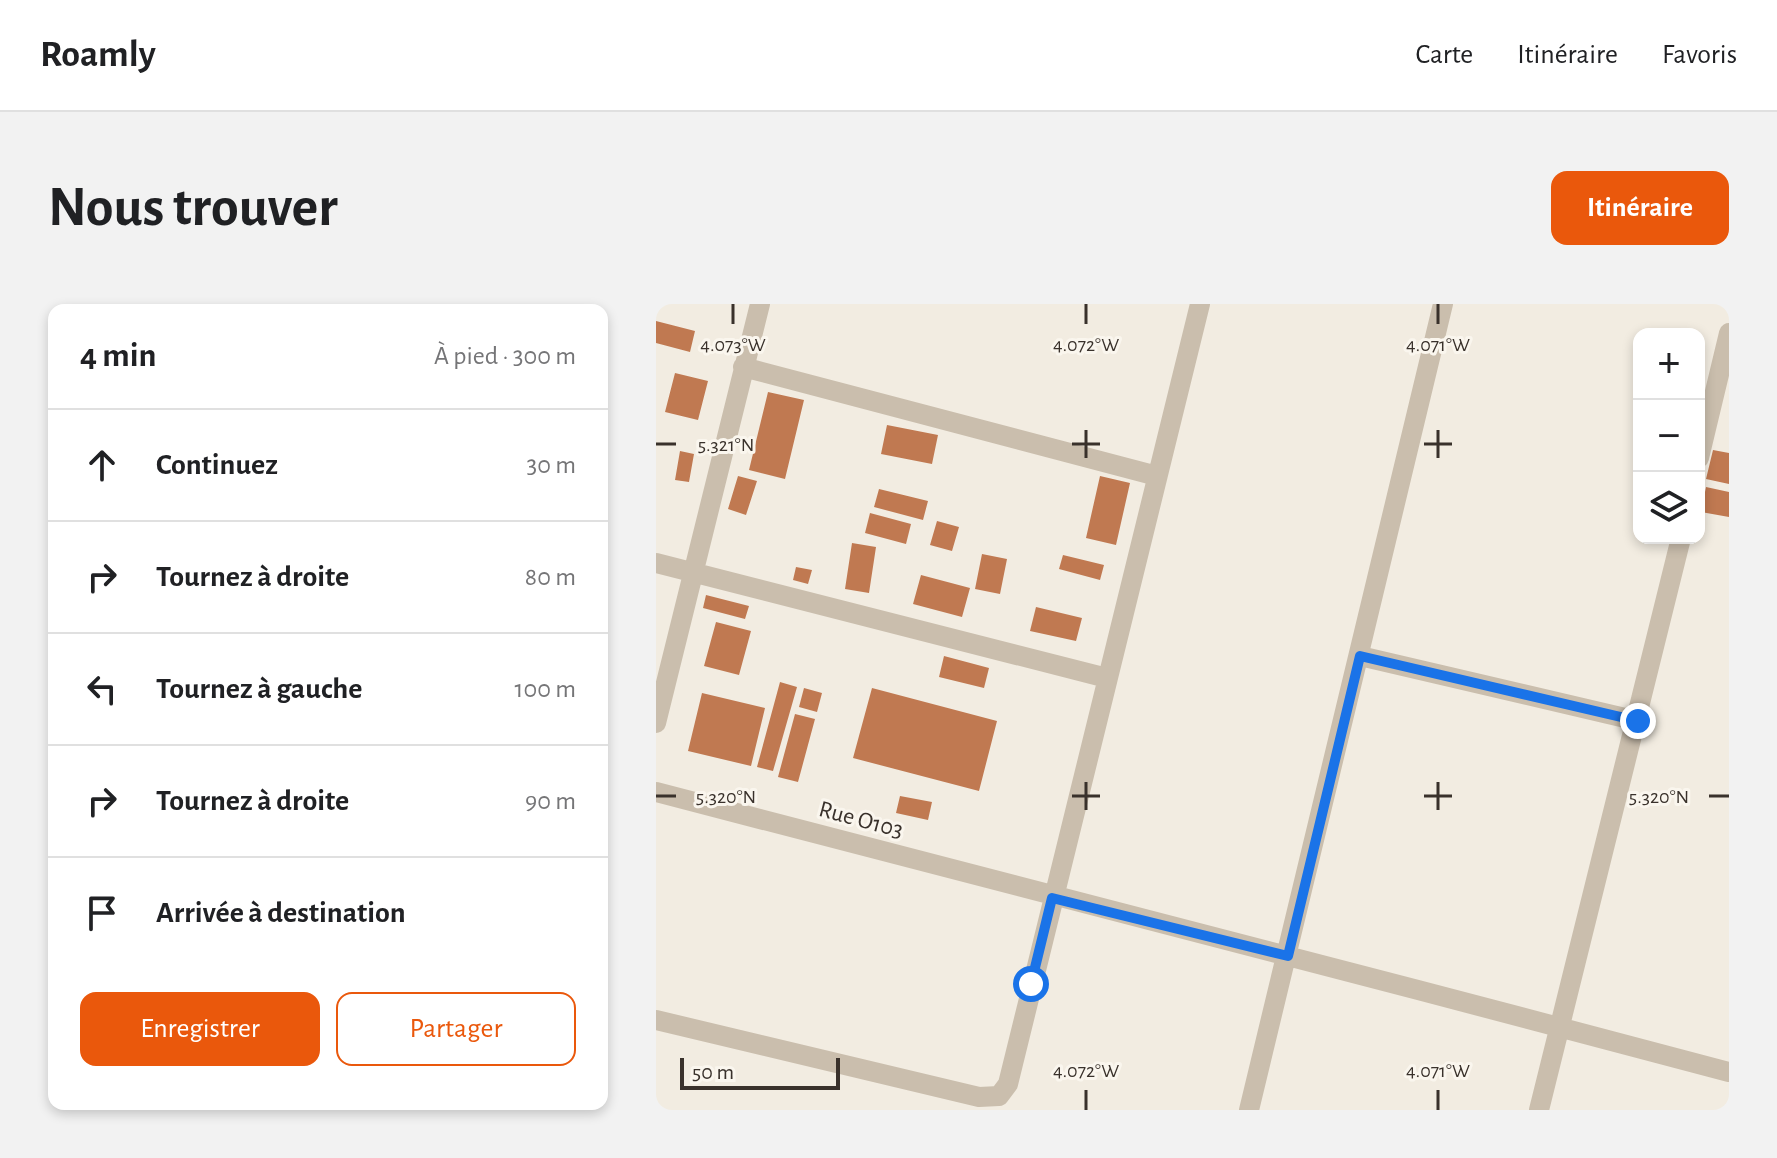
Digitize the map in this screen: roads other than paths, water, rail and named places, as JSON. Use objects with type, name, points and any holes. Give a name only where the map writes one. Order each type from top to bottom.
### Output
[{"type":"street","points":[[656,723],[760,304]]},
{"type":"street","points":[[656,1020],[979,1097],[999,1096],[1008,1084],[1200,304]]},
{"type":"street","points":[[1249,1110],[1443,304]]},
{"type":"street","points":[[1705,433],[1729,333]]},
{"type":"street","points":[[743,367],[1157,476]]},
{"type":"street","points":[[1539,1110],[1680,544]]},
{"type":"street","points":[[656,563],[1107,678]]},
{"type":"street","points":[[1360,656],[1638,721]]},
{"type":"street","name":"Rue O103","points":[[656,792],[1052,898],[1288,956],[1729,1072]]}]
